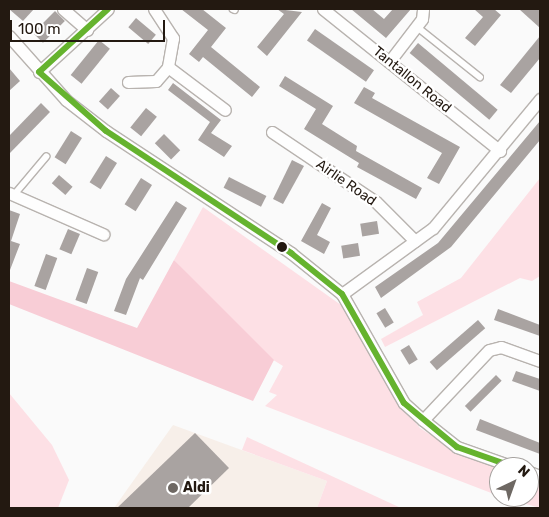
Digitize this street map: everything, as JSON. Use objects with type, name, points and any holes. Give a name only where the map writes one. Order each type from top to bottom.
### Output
[{"type":"street","points":[[63,9],[87,30]]},
{"type":"street","points":[[39,72],[108,9]]},
{"type":"street","points":[[128,82],[156,81],[168,67],[173,38],[154,9]]},
{"type":"street","name":"Tantallon Road","points":[[323,9],[500,151]]},
{"type":"street","points":[[389,62],[416,26],[423,9]]},
{"type":"street","points":[[9,36],[39,72],[106,131],[291,253],[342,294],[404,403],[457,448],[489,459]]},
{"type":"street","points":[[168,67],[225,110]]},
{"type":"street","points":[[342,294],[433,228],[500,151],[540,99]]},
{"type":"street","name":"Airlie Road","points":[[272,132],[376,202],[415,241]]},
{"type":"street","points":[[11,194],[103,234]]},
{"type":"street","points":[[423,420],[489,350],[501,347],[540,360]]},
{"type":"lane","points":[[416,26],[480,77]]},
{"type":"lane","points":[[11,194],[46,157]]},
{"type":"shaded area","points":[[540,178],[540,276],[532,281],[520,278],[385,347],[381,339],[423,315],[417,302],[461,278]]},
{"type":"shaded area","points":[[203,207],[341,305],[397,400],[420,428],[452,449],[489,463],[489,492],[265,406],[277,395],[269,392],[283,366],[262,353],[174,260]]},
{"type":"shaded area","points":[[174,260],[274,360],[253,401],[9,304],[9,281],[137,328]]},
{"type":"shaded area","points":[[9,393],[52,445],[69,480],[58,508],[9,508]]},
{"type":"shaded area","points":[[173,425],[327,481],[317,508],[114,508]]},
{"type":"shaded area","points":[[247,437],[401,508],[317,508],[327,481],[242,450]]},
{"type":"shaded area","points":[[539,482],[540,482],[540,508],[537,507],[539,507]]},
{"type":"building","points":[[9,9],[34,9],[23,21]]},
{"type":"building","points":[[181,9],[202,9],[226,28],[211,47],[260,87],[252,97],[203,57],[199,62],[189,54],[208,30]]},
{"type":"building","points":[[277,9],[302,12],[267,56],[257,47],[284,14]]},
{"type":"building","points":[[351,9],[372,9],[384,19],[393,9],[411,9],[386,38]]},
{"type":"building","points":[[474,9],[494,9],[501,15],[475,46],[465,38],[483,17]]},
{"type":"building","points":[[519,9],[540,9],[540,28]]},
{"type":"building","points":[[55,11],[65,21],[43,43],[33,33]]},
{"type":"building","points":[[136,18],[156,35],[148,44],[128,27]]},
{"type":"building","points":[[315,29],[374,70],[366,82],[307,40]]},
{"type":"building","points":[[540,36],[540,58],[511,93],[500,85]]},
{"type":"building","points":[[99,40],[110,49],[82,84],[71,75]]},
{"type":"building","points":[[418,43],[498,110],[489,120],[410,53]]},
{"type":"building","points":[[9,68],[20,81],[9,91]]},
{"type":"building","points":[[285,76],[333,106],[322,124],[357,146],[356,151],[422,188],[416,199],[357,167],[359,163],[304,129],[316,109],[279,86]]},
{"type":"building","points":[[173,83],[221,120],[211,133],[232,146],[224,157],[198,140],[210,122],[168,90]]},
{"type":"building","points":[[364,87],[375,93],[372,98],[460,147],[439,184],[427,178],[442,153],[354,103]]},
{"type":"building","points":[[111,88],[120,96],[108,109],[99,101]]},
{"type":"building","points":[[41,103],[50,112],[9,154],[9,136]]},
{"type":"building","points":[[146,108],[157,117],[141,136],[130,127]]},
{"type":"building","points":[[540,121],[540,140],[451,247],[381,298],[375,287],[438,243]]},
{"type":"building","points":[[71,131],[82,138],[66,164],[55,157]]},
{"type":"building","points":[[164,134],[180,150],[171,159],[155,143]]},
{"type":"building","points":[[106,156],[117,163],[101,189],[90,182]]},
{"type":"building","points":[[292,160],[304,166],[283,204],[273,199]]},
{"type":"building","points":[[59,175],[73,187],[65,195],[52,183]]},
{"type":"building","points":[[229,177],[266,196],[261,207],[224,188]]},
{"type":"building","points":[[141,178],[152,185],[136,211],[125,204]]},
{"type":"building","points":[[176,201],[187,208],[143,280],[140,278],[126,315],[114,311],[126,279]]},
{"type":"building","points":[[322,203],[331,208],[317,235],[330,242],[324,254],[301,241]]},
{"type":"building","points":[[9,210],[20,214],[11,241],[20,244],[10,270]]},
{"type":"building","points":[[377,221],[379,234],[362,236],[360,224]]},
{"type":"building","points":[[68,229],[80,234],[71,254],[59,249]]},
{"type":"building","points":[[358,243],[360,256],[343,258],[341,246]]},
{"type":"building","points":[[46,254],[57,258],[46,290],[34,286]]},
{"type":"building","points":[[87,268],[98,272],[87,304],[75,300]]},
{"type":"building","points":[[385,308],[394,323],[385,328],[376,313]]},
{"type":"building","points":[[498,309],[540,325],[540,336],[494,320]]},
{"type":"building","points":[[478,320],[485,328],[437,370],[430,362]]},
{"type":"building","points":[[409,345],[418,360],[409,365],[400,350]]},
{"type":"building","points":[[516,371],[540,379],[540,391],[512,381]]},
{"type":"building","points":[[496,375],[502,381],[471,412],[465,406]]},
{"type":"building","points":[[480,419],[540,443],[540,454],[476,430]]},
{"type":"building","name":"Aldi","points":[[195,433],[229,468],[188,508],[117,508]]},
{"type":"transit line","points":[[108,9],[39,72],[106,131],[291,253],[342,294],[404,403],[457,447],[489,458]]},
{"type":"place","name":"Aldi","points":[[173,488]]}]
